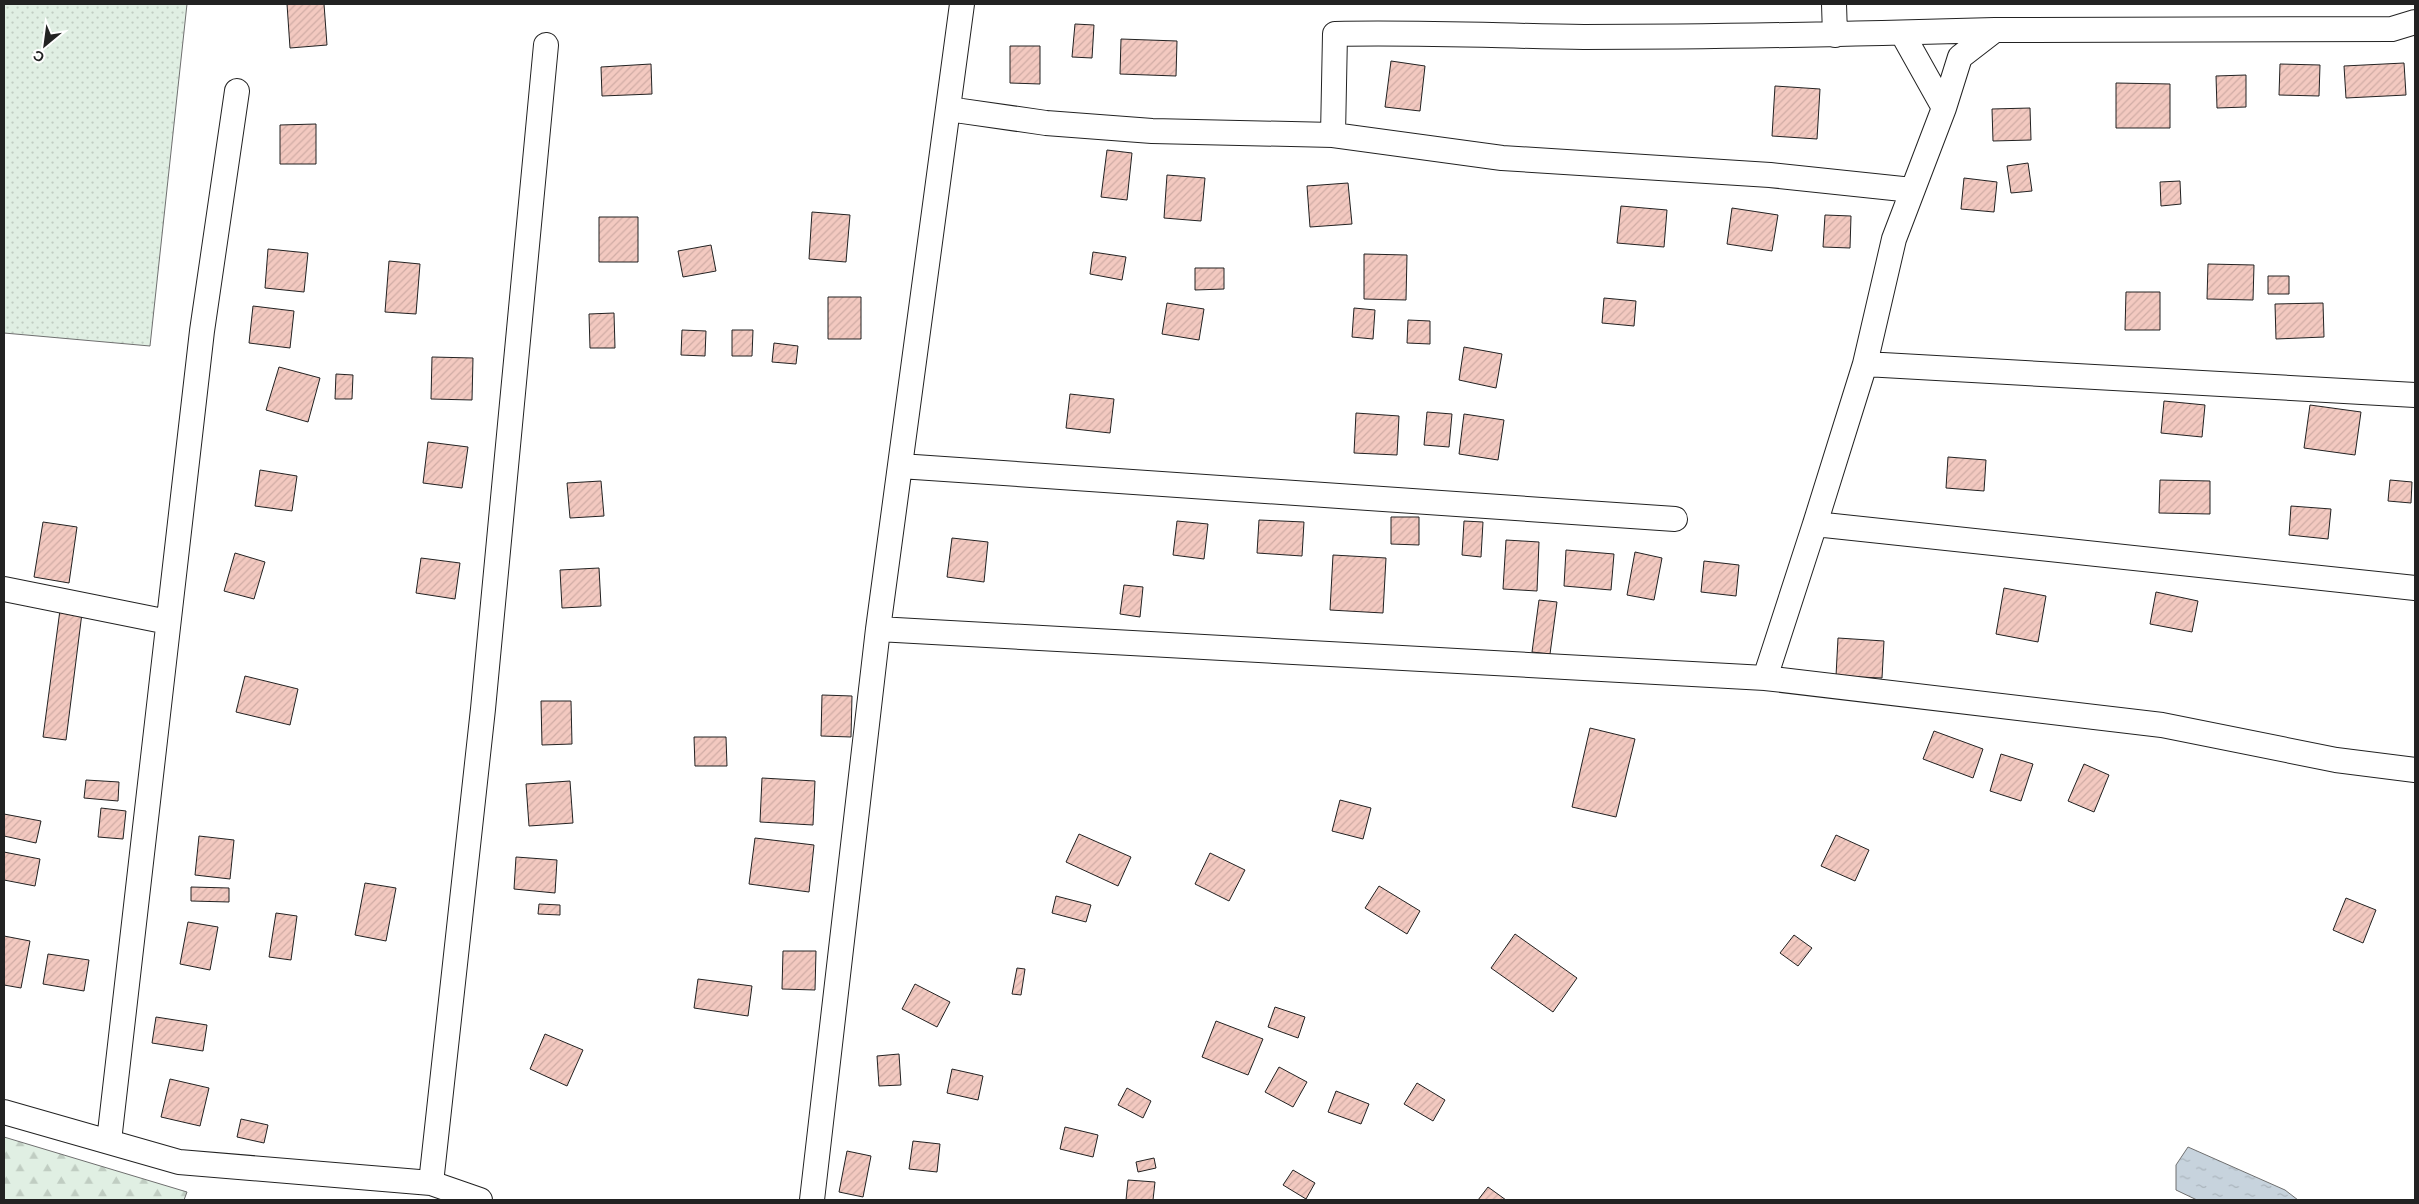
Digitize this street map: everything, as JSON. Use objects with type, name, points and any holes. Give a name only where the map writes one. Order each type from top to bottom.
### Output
[{"type":"street","points":[[812,1200],[878,629],[962,4]]},
{"type":"street","points":[[1834,4],[1835,35]]},
{"type":"street","points":[[1333,135],[1335,34],[1408,32],[1582,36],[1835,35],[1996,30],[2392,29],[2415,22]]},
{"type":"street","points":[[1765,678],[1865,364],[1894,238],[1944,108],[1960,57],[1996,30]]},
{"type":"street","points":[[1902,33],[1944,108]]},
{"type":"street","points":[[431,1183],[483,709],[546,45]]},
{"type":"street","points":[[109,1141],[202,331],[237,91]]},
{"type":"street","points":[[948,110],[1046,123],[1152,131],[1333,135],[1502,158],[1770,175],[1912,190]]},
{"type":"street","points":[[1865,364],[2415,395]]},
{"type":"street","points":[[900,466],[1675,518]]},
{"type":"street","points":[[1815,524],[2415,588]]},
{"type":"street","points":[[4,589],[168,622]]},
{"type":"street","points":[[878,629],[1765,678],[2162,725],[2336,760],[2415,770]]},
{"type":"street","points":[[4,1112],[178,1162],[431,1183],[480,1200]]},
{"type":"green space","points":[[4,4],[187,4],[150,346],[4,333]]},
{"type":"green space","points":[[4,1137],[187,1192],[184,1200],[4,1200]]},
{"type":"water","points":[[2188,1147],[2285,1190],[2298,1200],[2197,1200],[2176,1190],[2176,1165]]},
{"type":"building","points":[[287,4],[324,4],[327,45],[290,48]]},
{"type":"building","points":[[1075,24],[1094,25],[1092,58],[1072,57]]},
{"type":"building","points":[[1121,39],[1177,41],[1176,76],[1120,74]]},
{"type":"building","points":[[1010,46],[1040,46],[1040,84],[1010,83]]},
{"type":"building","points":[[1391,61],[1425,66],[1420,111],[1385,107]]},
{"type":"building","points":[[2404,63],[2406,95],[2346,98],[2344,66]]},
{"type":"building","points":[[651,64],[652,94],[602,96],[601,67]]},
{"type":"building","points":[[2280,64],[2320,65],[2319,96],[2279,95]]},
{"type":"building","points":[[2246,75],[2246,107],[2217,108],[2216,76]]},
{"type":"building","points":[[2116,83],[2170,84],[2170,128],[2116,128]]},
{"type":"building","points":[[1775,86],[1820,89],[1817,139],[1772,136]]},
{"type":"building","points":[[2030,108],[2031,140],[1993,141],[1992,109]]},
{"type":"building","points":[[316,124],[316,164],[280,164],[280,125]]},
{"type":"building","points":[[1107,150],[1132,153],[1127,200],[1101,197]]},
{"type":"building","points":[[2028,163],[2032,191],[2011,193],[2007,166]]},
{"type":"building","points":[[1167,175],[1205,178],[1201,221],[1164,218]]},
{"type":"building","points":[[1964,178],[1997,182],[1994,212],[1961,209]]},
{"type":"building","points":[[2180,181],[2181,204],[2161,206],[2160,182]]},
{"type":"building","points":[[1348,183],[1352,224],[1310,227],[1307,186]]},
{"type":"building","points":[[1621,206],[1667,210],[1664,247],[1617,243]]},
{"type":"building","points":[[1732,208],[1778,215],[1772,251],[1727,244]]},
{"type":"building","points":[[812,212],[850,215],[846,262],[809,259]]},
{"type":"building","points":[[1825,215],[1851,216],[1850,248],[1823,247]]},
{"type":"building","points":[[599,217],[638,217],[638,262],[599,262]]},
{"type":"building","points":[[711,245],[716,271],[683,277],[678,251]]},
{"type":"building","points":[[268,249],[308,253],[304,292],[265,288]]},
{"type":"building","points":[[1093,252],[1126,257],[1122,280],[1090,274]]},
{"type":"building","points":[[1364,254],[1407,255],[1406,300],[1364,299]]},
{"type":"building","points":[[389,261],[420,264],[416,314],[385,312]]},
{"type":"building","points":[[2208,264],[2254,265],[2253,300],[2207,299]]},
{"type":"building","points":[[1195,268],[1224,268],[1224,289],[1195,290]]},
{"type":"building","points":[[2268,276],[2289,276],[2289,294],[2268,294]]},
{"type":"building","points":[[2126,292],[2160,292],[2160,330],[2125,330]]},
{"type":"building","points":[[828,297],[861,297],[861,339],[828,339]]},
{"type":"building","points":[[1604,298],[1636,301],[1634,326],[1602,323]]},
{"type":"building","points":[[1167,303],[1204,309],[1199,340],[1162,334]]},
{"type":"building","points":[[2323,303],[2324,337],[2276,339],[2275,304]]},
{"type":"building","points":[[253,306],[294,311],[290,348],[249,343]]},
{"type":"building","points":[[1354,308],[1375,310],[1373,339],[1352,337]]},
{"type":"building","points":[[614,313],[615,348],[590,348],[589,314]]},
{"type":"building","points":[[1408,320],[1430,321],[1430,344],[1407,343]]},
{"type":"building","points":[[682,330],[706,331],[705,356],[681,355]]},
{"type":"building","points":[[732,330],[753,330],[752,356],[732,356]]},
{"type":"building","points":[[774,343],[798,346],[796,364],[772,362]]},
{"type":"building","points":[[1464,347],[1502,354],[1496,388],[1459,380]]},
{"type":"building","points":[[432,357],[473,358],[472,400],[431,399]]},
{"type":"building","points":[[279,367],[320,378],[308,422],[266,410]]},
{"type":"building","points":[[336,374],[353,375],[352,399],[335,399]]},
{"type":"building","points":[[1070,394],[1114,399],[1110,433],[1066,428]]},
{"type":"building","points":[[2164,401],[2205,405],[2202,437],[2161,433]]},
{"type":"building","points":[[2310,405],[2361,412],[2355,455],[2304,448]]},
{"type":"building","points":[[1427,412],[1452,414],[1449,447],[1424,445]]},
{"type":"building","points":[[1356,413],[1399,416],[1397,455],[1354,453]]},
{"type":"building","points":[[1464,414],[1504,420],[1498,460],[1459,454]]},
{"type":"building","points":[[428,442],[468,447],[462,488],[423,483]]},
{"type":"building","points":[[1948,457],[1986,460],[1984,491],[1946,488]]},
{"type":"building","points":[[260,470],[297,476],[292,511],[255,506]]},
{"type":"building","points":[[2160,480],[2210,481],[2210,514],[2159,513]]},
{"type":"building","points":[[2390,480],[2412,482],[2411,503],[2388,501]]},
{"type":"building","points":[[601,481],[604,516],[570,518],[567,483]]},
{"type":"building","points":[[2291,506],[2331,509],[2328,539],[2289,535]]},
{"type":"building","points":[[1391,517],[1419,517],[1419,545],[1391,544]]},
{"type":"building","points":[[1259,520],[1304,522],[1302,556],[1257,553]]},
{"type":"building","points":[[1177,521],[1208,524],[1204,559],[1173,555]]},
{"type":"building","points":[[1464,521],[1483,522],[1481,557],[1462,555]]},
{"type":"building","points":[[43,522],[77,527],[69,583],[34,577]]},
{"type":"building","points":[[952,538],[988,542],[984,582],[947,577]]},
{"type":"building","points":[[1506,540],[1539,542],[1537,591],[1503,589]]},
{"type":"building","points":[[1566,550],[1614,554],[1611,590],[1564,586]]},
{"type":"building","points":[[1635,552],[1662,558],[1654,600],[1627,595]]},
{"type":"building","points":[[235,553],[265,562],[254,599],[224,591]]},
{"type":"building","points":[[1333,555],[1386,558],[1383,613],[1330,610]]},
{"type":"building","points":[[421,558],[460,563],[455,599],[416,593]]},
{"type":"building","points":[[1704,561],[1739,565],[1736,596],[1701,592]]},
{"type":"building","points":[[599,568],[601,606],[562,608],[560,570]]},
{"type":"building","points":[[1124,585],[1143,587],[1140,617],[1120,614]]},
{"type":"building","points":[[2004,588],[2046,596],[2038,642],[1996,634]]},
{"type":"building","points":[[2156,592],[2198,601],[2192,632],[2150,624]]},
{"type":"building","points":[[1539,600],[1557,602],[1550,654],[1532,652]]},
{"type":"building","points":[[60,610],[82,613],[66,740],[43,737]]},
{"type":"building","points":[[1838,638],[1884,641],[1882,678],[1836,676]]},
{"type":"building","points":[[245,676],[298,689],[290,725],[236,712]]},
{"type":"building","points":[[822,695],[852,696],[851,737],[821,736]]},
{"type":"building","points":[[541,701],[571,701],[572,744],[542,745]]},
{"type":"building","points":[[1590,728],[1635,739],[1616,817],[1572,807]]},
{"type":"building","points":[[1934,731],[1983,749],[1973,778],[1923,759]]},
{"type":"building","points":[[694,737],[726,737],[727,766],[695,766]]},
{"type":"building","points":[[2001,754],[2033,764],[2021,801],[1990,791]]},
{"type":"building","points":[[2084,764],[2109,775],[2094,812],[2068,801]]},
{"type":"building","points":[[762,778],[815,781],[813,825],[760,822]]},
{"type":"building","points":[[86,780],[119,782],[118,801],[84,798]]},
{"type":"building","points":[[570,781],[573,823],[529,826],[526,784]]},
{"type":"building","points":[[1340,800],[1371,808],[1363,839],[1332,831]]},
{"type":"building","points":[[101,808],[126,811],[123,839],[98,837]]},
{"type":"building","points":[[4,814],[41,821],[36,843],[4,836]]},
{"type":"building","points":[[1079,834],[1131,857],[1118,886],[1066,862]]},
{"type":"building","points":[[1836,835],[1869,850],[1855,881],[1821,866]]},
{"type":"building","points":[[199,836],[234,840],[230,879],[195,875]]},
{"type":"building","points":[[755,838],[814,845],[809,892],[749,884]]},
{"type":"building","points":[[4,852],[40,859],[35,886],[4,880]]},
{"type":"building","points":[[1210,853],[1245,870],[1229,901],[1195,884]]},
{"type":"building","points":[[516,857],[557,860],[555,893],[514,889]]},
{"type":"building","points":[[365,883],[396,888],[386,941],[355,935]]},
{"type":"building","points":[[1379,886],[1420,911],[1407,934],[1365,908]]},
{"type":"building","points":[[191,887],[229,888],[229,902],[191,901]]},
{"type":"building","points":[[1056,896],[1091,905],[1086,922],[1052,913]]},
{"type":"building","points":[[2346,898],[2376,910],[2363,943],[2333,930]]},
{"type":"building","points":[[539,904],[560,905],[560,915],[538,914]]},
{"type":"building","points":[[276,913],[297,916],[291,960],[269,957]]},
{"type":"building","points":[[188,922],[218,927],[210,970],[180,964]]},
{"type":"building","points":[[1515,934],[1577,978],[1553,1012],[1491,968]]},
{"type":"building","points":[[1794,935],[1812,948],[1798,966],[1780,953]]},
{"type":"building","points":[[4,936],[30,941],[21,988],[4,985]]},
{"type":"building","points":[[783,951],[816,951],[815,990],[782,989]]},
{"type":"building","points":[[48,954],[89,960],[84,991],[43,984]]},
{"type":"building","points":[[1017,968],[1025,969],[1021,995],[1012,994]]},
{"type":"building","points":[[698,979],[752,986],[748,1016],[694,1008]]},
{"type":"building","points":[[915,984],[950,1002],[937,1027],[902,1009]]},
{"type":"building","points":[[1275,1007],[1305,1017],[1298,1038],[1268,1027]]},
{"type":"building","points":[[156,1017],[207,1025],[203,1051],[152,1043]]},
{"type":"building","points":[[1216,1021],[1263,1039],[1248,1075],[1202,1057]]},
{"type":"building","points":[[545,1034],[583,1050],[567,1086],[530,1069]]},
{"type":"building","points":[[899,1054],[901,1085],[879,1086],[877,1056]]},
{"type":"building","points":[[1279,1067],[1307,1082],[1293,1107],[1265,1092]]},
{"type":"building","points":[[952,1069],[983,1076],[978,1100],[947,1093]]},
{"type":"building","points":[[170,1079],[209,1088],[200,1126],[161,1117]]},
{"type":"building","points":[[1417,1083],[1445,1100],[1433,1121],[1404,1104]]},
{"type":"building","points":[[1127,1088],[1151,1101],[1143,1118],[1118,1105]]},
{"type":"building","points":[[1336,1091],[1369,1104],[1361,1124],[1328,1112]]},
{"type":"building","points":[[241,1119],[268,1125],[264,1143],[237,1137]]},
{"type":"building","points":[[1065,1127],[1098,1135],[1093,1157],[1060,1149]]},
{"type":"building","points":[[913,1141],[940,1144],[937,1172],[909,1169]]},
{"type":"building","points":[[847,1151],[871,1156],[863,1197],[839,1192]]},
{"type":"building","points":[[1154,1158],[1156,1168],[1138,1172],[1136,1162]]},
{"type":"building","points":[[1293,1170],[1315,1183],[1306,1199],[1283,1185]]},
{"type":"building","points":[[1128,1180],[1155,1182],[1153,1200],[1126,1200]]},
{"type":"building","points":[[1488,1187],[1506,1200],[1478,1200]]}]
